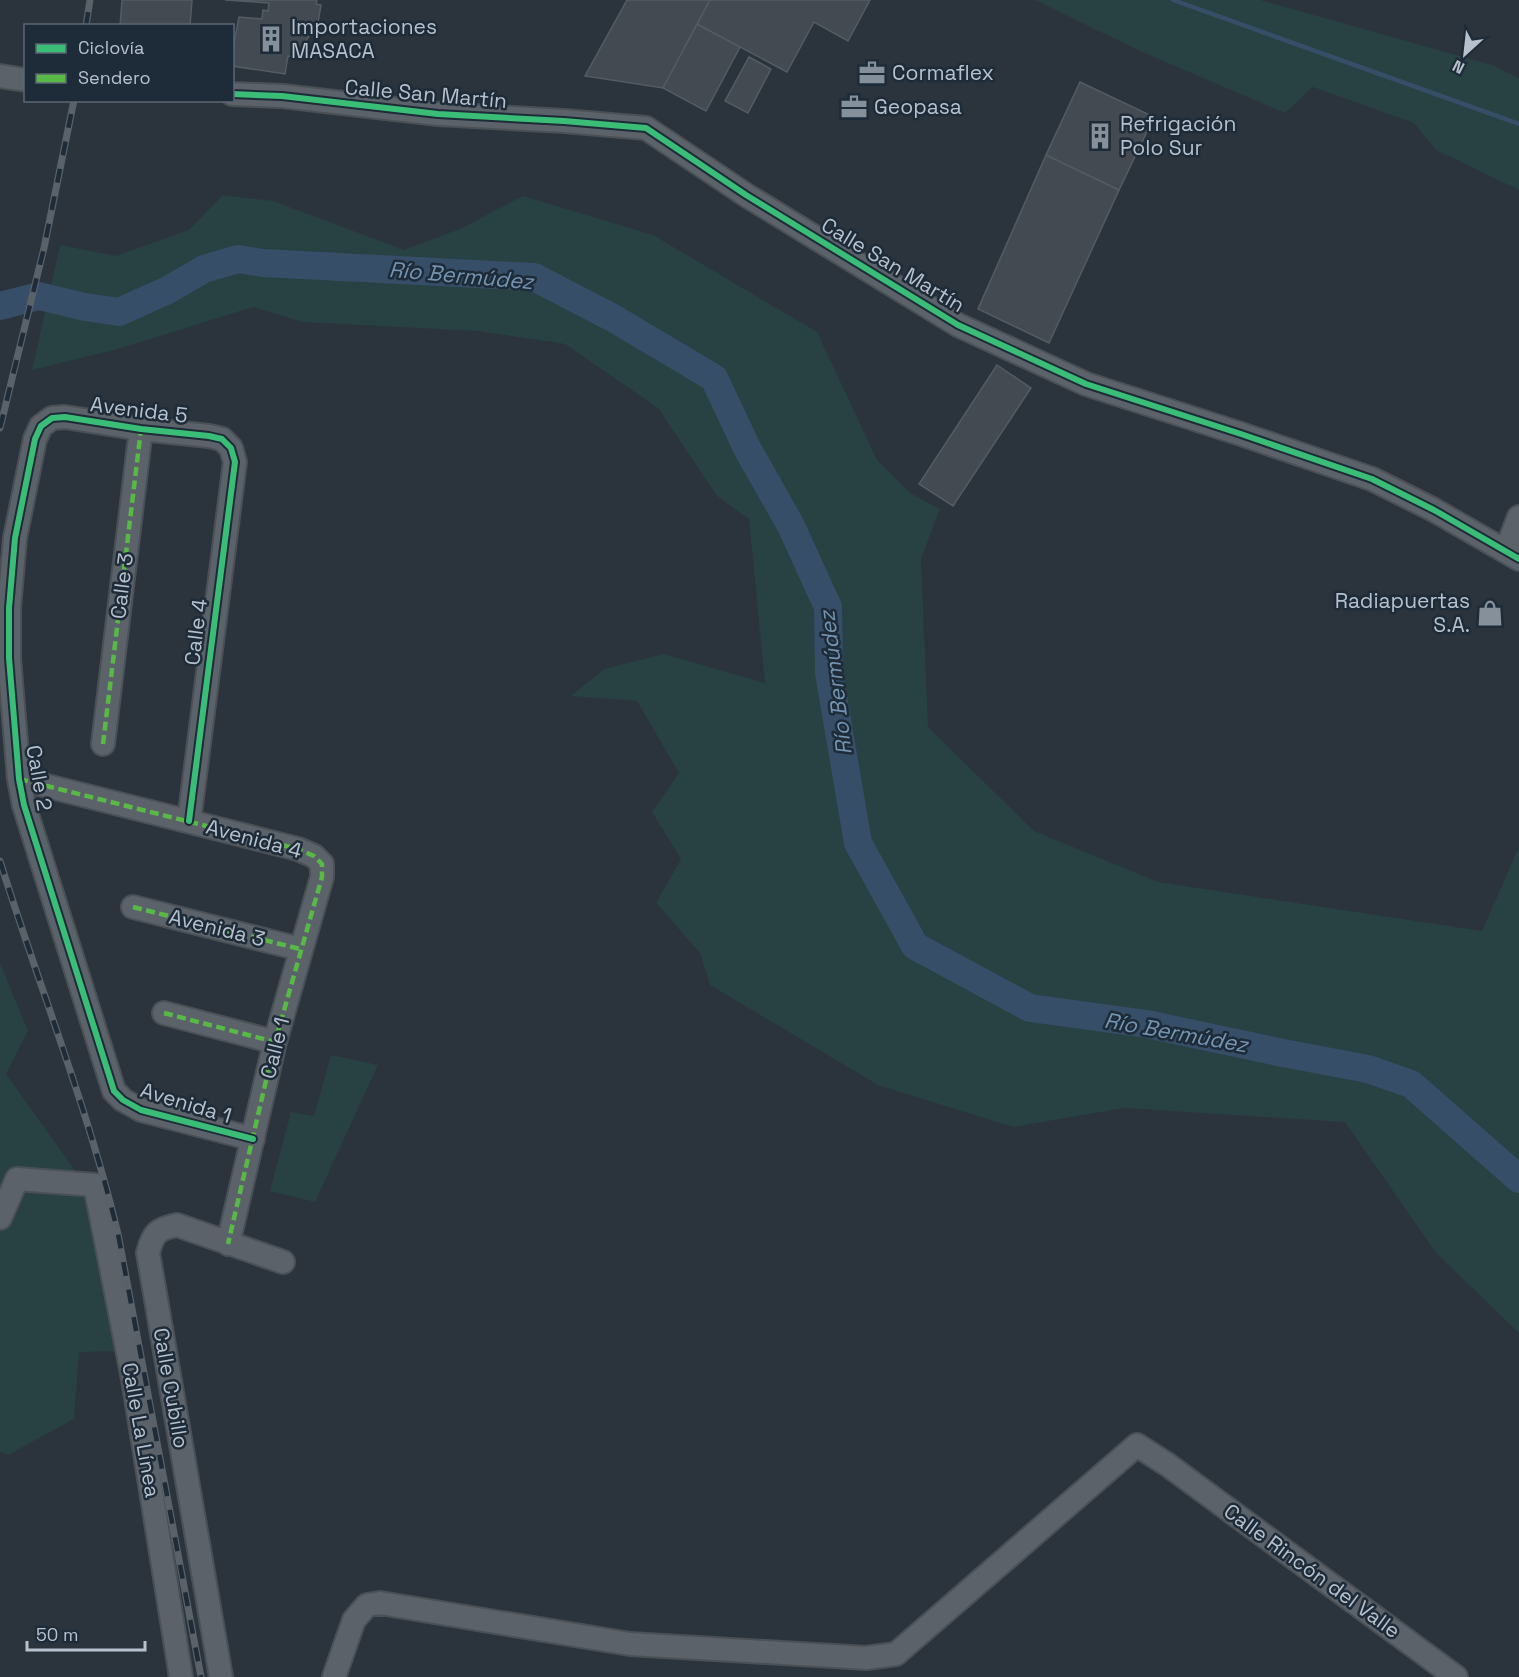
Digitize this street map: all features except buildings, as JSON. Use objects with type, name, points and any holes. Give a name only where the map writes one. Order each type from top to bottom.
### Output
[{"type":"street","points":[[0,76],[24,80]]},
{"type":"street","name":"Calle San Martín","points":[[234,94],[282,96],[438,114],[646,128],[746,195],[958,325],[1086,384],[1372,479],[1434,510],[1512,555]]},
{"type":"street","name":"Avenida 5","points":[[41,426],[52,418],[65,417],[141,429],[209,435],[222,440],[231,448]]},
{"type":"street","name":"Calle 2","points":[[41,426],[35,439],[15,538],[9,608],[9,658],[20,779],[24,805],[114,1091]]},
{"type":"street","name":"Calle 3","points":[[103,744],[141,429]]},
{"type":"street","name":"Calle 4","points":[[189,821],[235,462],[231,448]]},
{"type":"street","points":[[1512,555],[1519,518]]},
{"type":"street","name":"Avenida 4","points":[[20,779],[298,849],[314,856]]},
{"type":"street","name":"Calle 1","points":[[228,1244],[275,1042],[322,877],[322,864],[314,856]]},
{"type":"street","name":"Avenida 3","points":[[133,907],[300,949]]},
{"type":"street","points":[[164,1013],[275,1042]]},
{"type":"street","name":"Avenida 1","points":[[114,1091],[123,1100],[141,1110],[253,1139]]},
{"type":"street","name":"Calle La Línea","points":[[0,1218],[17,1179],[95,1185],[133,1379],[181,1677]]},
{"type":"street","name":"Calle Cubillo","points":[[221,1677],[148,1253],[152,1239],[161,1228],[177,1225],[283,1262]]},
{"type":"street","name":"Calle Rincón del Valle","points":[[334,1677],[354,1620],[367,1605],[380,1603],[630,1644],[866,1658],[896,1654],[1137,1445],[1456,1677]]},
{"type":"green space","points":[[1035,0],[1260,0],[1492,65],[1519,78],[1519,190],[1436,150],[1414,123],[1313,87],[1285,113],[1140,51]]},
{"type":"green space","points":[[223,195],[273,201],[404,250],[460,229],[523,196],[653,235],[817,332],[877,460],[910,493],[940,509],[921,559],[928,727],[1034,831],[1158,882],[1482,931],[1519,847],[1519,1333],[1436,1253],[1345,1122],[1124,1108],[1013,1127],[878,1085],[710,985],[700,953],[656,903],[681,859],[652,812],[679,773],[637,701],[571,696],[604,669],[664,654],[765,683],[749,519],[717,496],[658,408],[565,344],[478,331],[303,322],[253,307],[118,349],[32,370],[60,245],[116,256],[189,230]]},
{"type":"green space","points":[[0,963],[28,1031],[6,1074],[78,1175],[96,1220],[122,1351],[79,1352],[74,1419],[8,1455],[0,1452]]},
{"type":"green space","points":[[331,1055],[378,1065],[315,1202],[270,1191],[291,1112],[314,1116]]},
{"type":"waterway","points":[[1173,0],[1519,124]]},
{"type":"waterway","name":"Río Bermúdez","points":[[0,306],[39,296],[119,312],[168,290],[204,269],[238,259],[263,263],[534,277],[613,318],[714,378],[747,448],[791,526],[828,607],[829,673],[858,843],[915,946],[1030,1008],[1147,1024],[1368,1069],[1411,1084],[1519,1179]]},
{"type":"railway","points":[[86,24],[90,0]]},
{"type":"railway","points":[[0,428],[44,248],[74,102]]},
{"type":"railway","points":[[0,861],[78,1094],[118,1234],[201,1677]]},
{"type":"marked path","points":[[103,744],[141,429]]},
{"type":"marked path","points":[[19,779],[298,849],[314,856],[322,864],[322,877],[275,1042],[228,1244]]},
{"type":"marked path","points":[[133,907],[300,949]]},
{"type":"marked path","points":[[164,1013],[275,1042]]},
{"type":"cycle path","points":[[234,94],[282,96],[438,114],[646,128],[746,195],[958,325],[1086,384],[1372,479],[1434,510],[1519,559]]},
{"type":"cycle path","points":[[189,821],[235,462],[231,448],[222,439],[209,436],[141,429],[65,417],[52,418],[41,426],[35,439],[15,538],[9,608],[9,658],[19,779],[24,805],[114,1091],[123,1100],[141,1110],[253,1139]]},
{"type":"place","name":"Importaciones MASACA","points":[[271,39]]},
{"type":"place","name":"Cormaflex","points":[[872,73]]},
{"type":"place","name":"Geopasa","points":[[854,107]]},
{"type":"place","name":"Refrigación Polo Sur","points":[[1100,136]]},
{"type":"place","name":"Radiapuertas S.A.","points":[[1490,613]]}]
